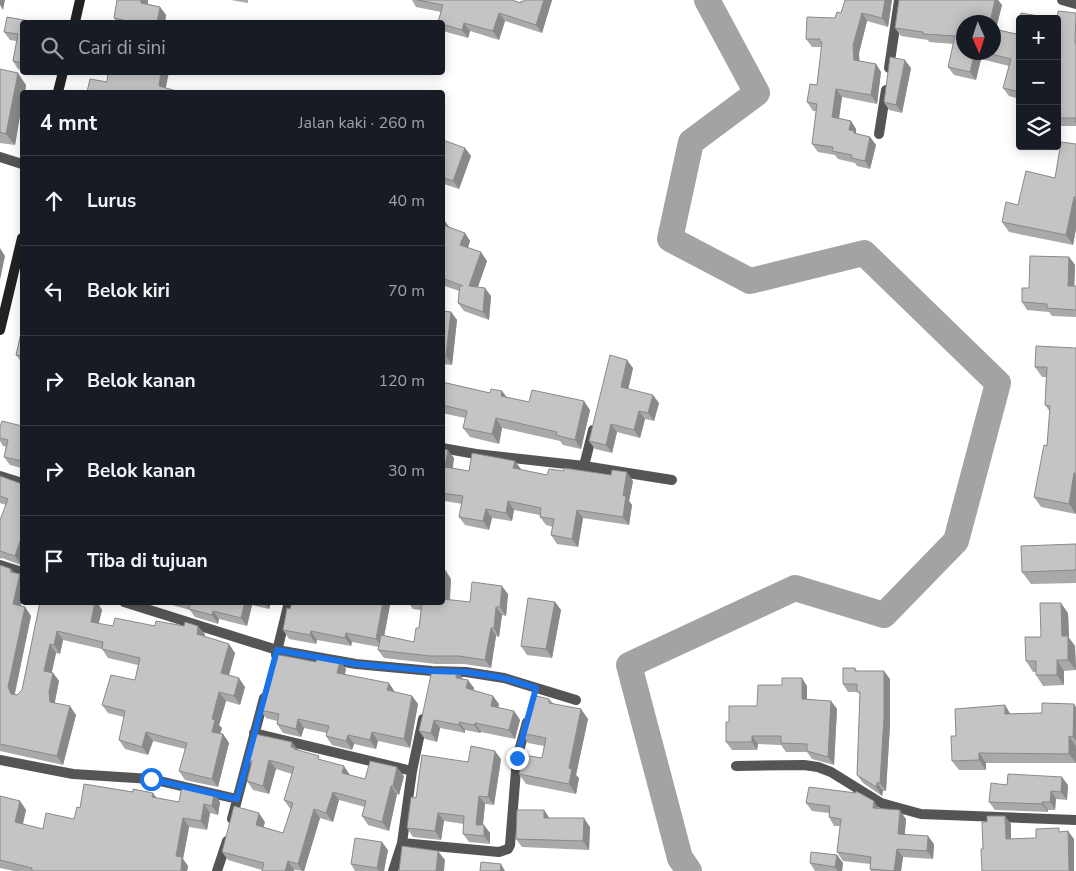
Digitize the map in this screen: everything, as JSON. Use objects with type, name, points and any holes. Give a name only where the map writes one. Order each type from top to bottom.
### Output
[{"type":"main road","points":[[75,20],[80,0]]},
{"type":"main road","points":[[58,90],[61,75]]},
{"type":"main road","points":[[0,330],[20,246]]},
{"type":"street","points":[[879,134],[899,0]]},
{"type":"street","points":[[1062,0],[1076,4]]},
{"type":"street","points":[[0,157],[20,163]]},
{"type":"street","points":[[584,466],[595,418]]},
{"type":"street","points":[[445,449],[476,454],[584,466],[672,480]]},
{"type":"street","points":[[0,476],[20,481]]},
{"type":"street","points":[[0,565],[20,571]]},
{"type":"street","points":[[134,605],[277,650],[432,676],[466,672],[504,678],[535,692],[576,700]]},
{"type":"street","points":[[272,669],[288,605]]},
{"type":"street","points":[[217,871],[227,840],[267,687]]},
{"type":"street","points":[[393,871],[402,843],[412,771],[425,708]]},
{"type":"street","points":[[402,843],[499,852],[508,849],[510,845],[517,758],[529,714]]},
{"type":"street","points":[[254,733],[412,771]]},
{"type":"street","points":[[0,760],[73,774],[151,779],[237,799]]},
{"type":"street","points":[[736,766],[804,765],[818,767],[831,772],[881,803],[921,814],[1076,820]]},
{"type":"building","points":[[117,0],[141,0],[141,3],[160,7],[157,20],[123,20],[114,18]]},
{"type":"building","points":[[417,0],[512,0],[521,3],[524,0],[544,0],[536,25],[499,13],[493,31],[464,23],[462,30],[445,25],[445,20],[439,20],[443,5]]},
{"type":"building","points":[[845,0],[885,0],[882,18],[862,13],[853,45],[854,60],[876,64],[871,95],[836,89],[832,117],[851,121],[849,130],[870,137],[865,161],[851,158],[852,155],[832,151],[833,147],[812,144],[817,104],[807,102],[810,84],[817,85],[822,42],[820,42],[820,39],[806,39],[807,17],[835,18],[837,12],[841,13]]},
{"type":"building","points":[[899,0],[995,0],[992,15],[956,15],[956,60],[973,60],[970,72],[948,67],[955,36],[923,34],[923,32],[895,28]]},
{"type":"building","points":[[1058,11],[1076,13],[1076,122],[1075,118],[1061,118],[1061,15],[1058,15]]},
{"type":"building","points":[[7,17],[24,20],[20,20],[20,63],[13,61],[18,34],[4,32]]},
{"type":"building","points":[[1001,31],[1016,34],[1016,91],[1003,88],[1011,59],[1001,56]]},
{"type":"building","points":[[890,57],[905,60],[896,105],[884,102]]},
{"type":"building","points":[[0,69],[18,73],[6,134],[0,132]]},
{"type":"building","points":[[108,75],[161,75],[159,86],[173,90],[87,90],[90,79],[107,82]]},
{"type":"building","points":[[445,141],[465,148],[453,181],[445,178]]},
{"type":"building","points":[[1061,142],[1076,144],[1076,197],[1074,197],[1066,235],[1002,222],[1006,202],[1018,205],[1026,171],[1055,178]]},
{"type":"building","points":[[445,226],[465,233],[460,245],[481,252],[469,286],[485,288],[483,312],[458,303],[460,285],[463,286],[445,279]]},
{"type":"building","points":[[1030,256],[1069,257],[1068,286],[1076,286],[1076,310],[1047,308],[1047,304],[1022,302],[1022,288],[1029,288]]},
{"type":"building","points":[[445,311],[451,312],[445,356]]},
{"type":"building","points":[[20,338],[20,356],[16,355]]},
{"type":"building","points":[[1036,346],[1076,348],[1076,473],[1074,473],[1069,504],[1034,497],[1044,445],[1047,446],[1050,406],[1045,405],[1047,367],[1035,367]]},
{"type":"building","points":[[610,355],[627,360],[621,387],[653,395],[648,413],[639,411],[634,430],[611,424],[606,445],[589,441]]},
{"type":"building","points":[[445,383],[490,393],[491,389],[502,391],[501,396],[529,402],[532,390],[584,401],[575,440],[556,435],[557,432],[496,418],[492,434],[463,428],[467,411],[445,406]]},
{"type":"building","points":[[2,421],[20,426],[20,461],[4,457],[8,440],[0,438]]},
{"type":"building","points":[[445,450],[448,450],[445,467]]},
{"type":"building","points":[[472,453],[515,461],[513,468],[547,475],[549,469],[564,471],[564,468],[611,475],[612,470],[627,472],[623,496],[626,496],[623,517],[577,510],[572,539],[551,535],[554,519],[540,517],[541,508],[508,501],[506,513],[486,509],[483,521],[459,517],[463,496],[445,493],[445,467],[469,471]]},
{"type":"building","points":[[0,476],[20,483],[20,542],[15,556],[0,551],[0,520],[8,499],[0,496]]},
{"type":"building","points":[[1076,544],[1076,570],[1022,572],[1021,546]]},
{"type":"building","points":[[0,565],[11,569],[10,572],[20,574],[13,604],[25,607],[8,687],[11,694],[17,695],[22,690],[39,605],[94,605],[91,622],[113,626],[115,618],[155,626],[156,621],[184,626],[185,622],[198,626],[197,634],[229,644],[221,673],[239,678],[234,696],[219,692],[212,719],[215,720],[212,732],[223,734],[212,779],[179,771],[187,743],[146,732],[142,747],[119,740],[125,711],[102,705],[111,675],[135,680],[140,658],[102,649],[103,642],[57,631],[54,645],[50,644],[44,671],[53,673],[49,692],[50,702],[70,706],[57,756],[0,744]]},
{"type":"building","points":[[472,582],[502,586],[500,607],[496,607],[494,628],[491,628],[485,660],[459,656],[430,656],[378,650],[381,635],[414,642],[416,628],[419,628],[422,605],[445,605],[445,599],[470,602]]},
{"type":"building","points":[[528,598],[555,602],[546,649],[521,646]]},
{"type":"building","points":[[1040,603],[1061,603],[1062,636],[1068,636],[1068,660],[1057,660],[1057,675],[1036,675],[1036,661],[1026,661],[1025,637],[1041,637]]},
{"type":"building","points":[[190,605],[244,605],[241,618],[213,611],[212,615],[189,609]]},
{"type":"building","points":[[291,605],[382,605],[376,639],[346,633],[345,638],[311,631],[310,635],[283,630],[287,608],[290,609]]},
{"type":"building","points":[[274,654],[316,662],[317,657],[340,661],[337,673],[389,683],[387,690],[412,696],[404,739],[372,732],[370,740],[348,735],[346,741],[326,736],[329,726],[298,719],[296,729],[277,724],[279,714],[260,710]]},
{"type":"building","points":[[843,668],[855,668],[855,671],[884,671],[884,717],[880,783],[877,783],[876,787],[857,775],[860,692],[857,692],[857,684],[843,684]]},
{"type":"building","points":[[432,670],[457,670],[456,678],[468,680],[466,688],[493,696],[491,706],[514,711],[509,730],[475,723],[474,725],[459,722],[459,725],[434,720],[431,733],[419,731]]},
{"type":"building","points":[[782,678],[802,678],[802,699],[831,701],[828,757],[807,751],[807,744],[781,743],[781,736],[752,736],[752,742],[726,742],[726,722],[729,722],[729,706],[757,706],[758,685],[782,685]]},
{"type":"building","points":[[532,695],[549,699],[549,703],[581,709],[569,768],[572,769],[569,784],[519,774],[523,755],[542,758],[546,738],[521,733]]},
{"type":"building","points":[[1042,703],[1074,704],[1073,737],[1069,736],[1069,754],[979,753],[979,760],[952,761],[951,736],[956,736],[955,709],[1005,705],[1005,714],[1042,713]]},
{"type":"building","points":[[255,734],[292,742],[291,747],[294,749],[319,756],[318,759],[344,766],[342,773],[365,779],[370,761],[397,767],[382,822],[362,816],[366,801],[333,792],[326,813],[314,809],[298,864],[288,861],[285,871],[262,871],[264,863],[222,852],[234,806],[259,813],[256,825],[283,833],[293,803],[284,800],[294,767],[269,760],[263,786],[247,781],[252,761],[248,759]]},
{"type":"building","points":[[471,746],[495,751],[488,797],[479,796],[476,825],[484,825],[484,836],[463,834],[464,816],[438,813],[435,831],[407,828],[411,797],[416,798],[422,755],[468,762]]},
{"type":"building","points":[[1008,774],[1062,777],[1061,792],[1051,791],[1050,802],[1042,802],[1042,804],[989,802],[991,783],[1007,785]]},
{"type":"building","points":[[84,784],[133,792],[133,789],[153,793],[152,797],[179,802],[182,786],[214,793],[212,806],[204,804],[201,821],[183,818],[176,856],[182,857],[181,871],[32,871],[32,868],[0,860],[0,796],[20,801],[15,822],[43,829],[46,813],[74,819],[77,807],[80,808]]},
{"type":"building","points":[[809,787],[856,793],[856,791],[874,801],[873,808],[900,810],[898,834],[928,836],[927,851],[897,849],[894,871],[870,869],[871,857],[837,852],[841,819],[829,817],[830,806],[806,803]]},
{"type":"building","points":[[517,810],[544,810],[544,818],[584,818],[583,841],[516,839]]},
{"type":"building","points":[[987,816],[1005,816],[1006,839],[1036,838],[1036,829],[1059,828],[1059,832],[1068,831],[1069,871],[982,871],[982,822],[987,822]]},
{"type":"building","points":[[355,838],[382,842],[377,868],[351,864]]},
{"type":"building","points":[[402,846],[438,851],[436,871],[399,871]]},
{"type":"building","points":[[811,852],[837,855],[835,867],[810,863]]},
{"type":"building","points":[[481,862],[501,864],[500,871],[480,871]]},
{"type":"waterway","points":[[689,871],[680,858],[629,665],[795,588],[884,615],[956,541],[998,383],[864,253],[750,281],[670,239],[691,142],[757,93],[707,0]]},
{"type":"route","points":[[151,779],[237,799],[277,650],[356,664],[466,672],[504,678],[536,688],[517,758]]}]
